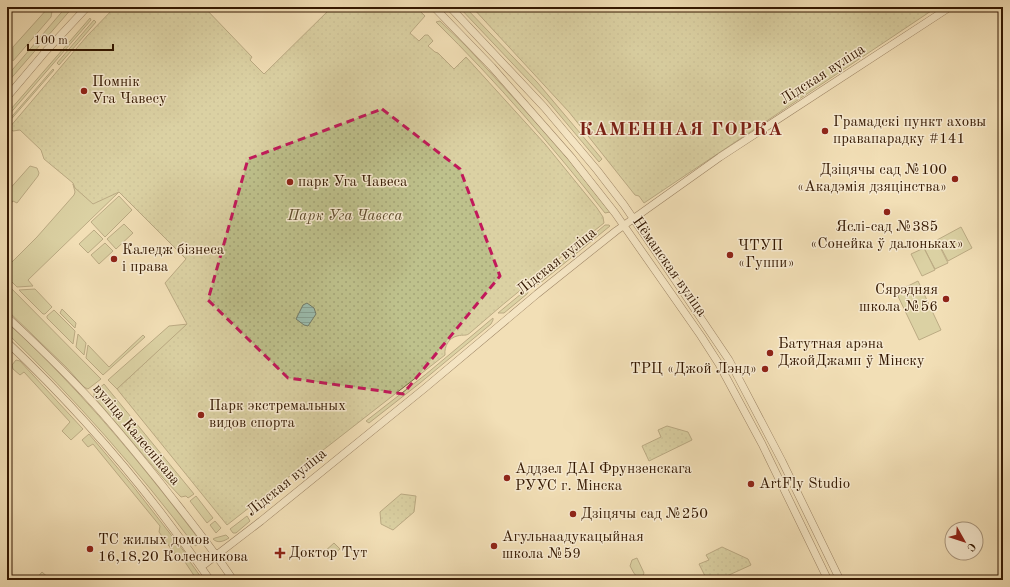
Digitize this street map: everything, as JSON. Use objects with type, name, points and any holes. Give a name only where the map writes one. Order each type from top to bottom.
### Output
[{"type":"main road","points":[[7,97],[46,51],[87,7]]},
{"type":"main road","name":"Нёманская вуліца","points":[[434,7],[492,67],[571,157],[624,226],[701,336],[719,364],[762,444],[828,580]]},
{"type":"main road","name":"Нёманская вуліца","points":[[450,7],[544,107],[597,170],[634,219],[729,360],[782,461],[840,580]]},
{"type":"main road","name":"Лідская вуліца","points":[[201,567],[217,556],[425,388],[544,289],[624,226],[720,157],[950,7]]},
{"type":"main road","name":"вуліца Калеснікава","points":[[7,318],[87,396],[139,456],[184,512],[233,580]]},
{"type":"main road","name":"вуліца Калеснікава","points":[[7,342],[68,403],[138,482],[168,520],[210,580]]},
{"type":"main road","points":[[742,406],[751,402]]},
{"type":"highlighted area","points":[[382,109],[460,169],[500,276],[403,394],[288,378],[208,300],[248,159]]},
{"type":"green space","points":[[66,7],[73,7],[7,83],[7,76]]},
{"type":"green space","name":"Парк Уга Чавеса","points":[[115,7],[204,7],[252,57],[250,60],[264,74],[332,7],[416,7],[425,16],[410,33],[419,41],[425,35],[428,35],[433,41],[428,46],[438,53],[454,69],[466,57],[545,144],[597,208],[603,217],[604,223],[520,290],[469,334],[457,336],[449,341],[446,346],[445,355],[227,525],[117,389],[187,324],[165,283],[186,259],[119,192],[93,204],[75,188],[73,183],[44,159],[41,150],[20,130],[13,131],[9,128],[87,36]]},
{"type":"green space","points":[[459,7],[465,7],[537,82],[602,159],[599,162],[547,100]]},
{"type":"green space","points":[[472,7],[937,7],[644,203],[639,196],[635,195],[569,112]]},
{"type":"green space","points":[[48,8],[52,11],[51,17],[13,61],[13,47]]},
{"type":"green space","points":[[90,18],[91,20],[7,117],[11,109]]},
{"type":"green space","points":[[94,20],[96,22],[59,65],[57,63]]},
{"type":"green space","points":[[440,21],[466,46],[561,150],[610,212],[605,213],[524,115],[436,22]]},
{"type":"green space","points":[[53,69],[54,70],[7,124],[7,122]]},
{"type":"green space","points":[[30,166],[37,168],[39,173],[38,176],[17,203],[13,201],[7,208],[7,192]]},
{"type":"green space","points":[[73,184],[75,188],[119,192],[28,280],[33,286],[17,287],[7,277],[7,267],[37,237],[74,195],[75,192]]},
{"type":"green space","points":[[119,196],[132,210],[105,237],[91,222]]},
{"type":"green space","points":[[124,224],[133,233],[116,249],[107,239]]},
{"type":"green space","points":[[605,225],[610,226],[539,284],[533,285]]},
{"type":"green space","points":[[961,227],[972,248],[948,261],[937,240]]},
{"type":"green space","points":[[94,230],[103,239],[88,253],[79,244]]},
{"type":"green space","points":[[937,241],[948,263],[935,269],[924,248]]},
{"type":"green space","points":[[105,243],[113,251],[99,264],[91,255]]},
{"type":"green space","points":[[924,248],[935,270],[922,276],[911,254]]},
{"type":"green space","points":[[918,281],[941,330],[919,340],[896,292]]},
{"type":"green space","points":[[7,284],[101,379],[88,389],[84,387],[67,368],[7,310]]},
{"type":"green space","points":[[35,289],[52,307],[45,314],[43,314],[19,290]]},
{"type":"green space","points":[[527,289],[527,294],[504,313],[498,313]]},
{"type":"green space","points":[[62,309],[76,323],[75,328],[60,313]]},
{"type":"green space","points":[[54,310],[75,331],[73,344],[47,318],[47,316]]},
{"type":"green space","points":[[493,318],[491,324],[420,383],[369,423],[366,421],[425,375]]},
{"type":"green space","points":[[7,323],[22,335],[42,355],[99,416],[151,478],[201,542],[195,546],[151,490],[105,436],[57,383],[7,333]]},
{"type":"green space","points":[[188,324],[117,389],[108,380],[169,326]]},
{"type":"green space","points":[[78,334],[86,343],[84,355],[76,347]]},
{"type":"green space","points":[[143,335],[145,337],[103,375],[86,358],[88,345],[109,367]]},
{"type":"green space","points":[[16,360],[20,361],[83,429],[71,440],[62,431],[70,422],[24,372],[20,375],[13,369],[12,365]]},
{"type":"green space","points":[[104,384],[194,494],[188,498],[186,496],[181,497],[94,397],[94,393]]},
{"type":"green space","points":[[667,426],[688,432],[692,440],[649,461],[642,446],[661,437],[658,430]]},
{"type":"green space","points":[[89,434],[133,486],[186,554],[179,560],[159,532],[160,526],[93,444],[88,447],[82,440]]},
{"type":"green space","points":[[401,494],[416,496],[414,512],[393,530],[381,524],[380,512]]},
{"type":"green space","points":[[196,496],[213,518],[207,523],[190,501]]},
{"type":"green space","points":[[247,516],[250,521],[236,533],[233,533],[230,529]]},
{"type":"green space","points":[[215,521],[221,528],[216,533],[210,525]]},
{"type":"green space","points":[[226,535],[229,538],[223,541],[219,542],[213,539],[215,538]]},
{"type":"green space","points":[[334,543],[340,549],[329,558],[324,552]]},
{"type":"green space","points":[[722,547],[748,559],[751,565],[718,580],[707,580],[699,564],[709,560],[706,555]]},
{"type":"green space","points":[[637,558],[644,573],[642,578],[636,576],[630,566],[632,560]]},
{"type":"green space","points":[[188,559],[203,580],[197,580],[185,562]]},
{"type":"green space","points":[[42,572],[51,580],[35,580]]},
{"type":"shaded area","points":[[307,303],[314,308],[316,314],[308,326],[296,319],[303,305]]},
{"type":"place","name":"Помнік Уга Чавесу","points":[[84,91]]},
{"type":"place","name":"Грамадскі пункт аховы правапарадку #141","points":[[825,131]]},
{"type":"place","name":"Дзіцячы сад №100 «Акадэмія дзяцінства»","points":[[955,179]]},
{"type":"place","name":"парк Уга Чавеса","points":[[290,182]]},
{"type":"place","name":"Яслі-сад №385 «Сонейка ў далоньках»","points":[[887,212]]},
{"type":"place","name":"ЧТУП «Гуппи»","points":[[730,255]]},
{"type":"place","name":"Каледж бізнеса і права","points":[[114,259]]},
{"type":"place","name":"Сярэдняя школа №56","points":[[946,299]]},
{"type":"place","name":"Батутная арэна ДжойДжамп ў Мінску","points":[[770,353]]},
{"type":"place","name":"ТРЦ «Джой Лэнд»","points":[[765,369]]},
{"type":"place","name":"Парк экстремальных видов спорта","points":[[201,415]]},
{"type":"place","name":"Аддзел ДАІ Фрунзенскага РУУС г. Мінска","points":[[507,478]]},
{"type":"place","name":"ArtFly Studio","points":[[751,484]]},
{"type":"place","name":"Дзіцячы сад №250","points":[[573,514]]},
{"type":"place","name":"Агульнаадукацыйная школа №59","points":[[494,546]]},
{"type":"place","name":"ТС жилых домов 16,18,20 Колесникова","points":[[90,549]]},
{"type":"place","name":"Доктор Тут","points":[[280,553]]},
{"type":"district","name":"КАМЕННАЯ ГОРКА","points":[[681,130]]}]
